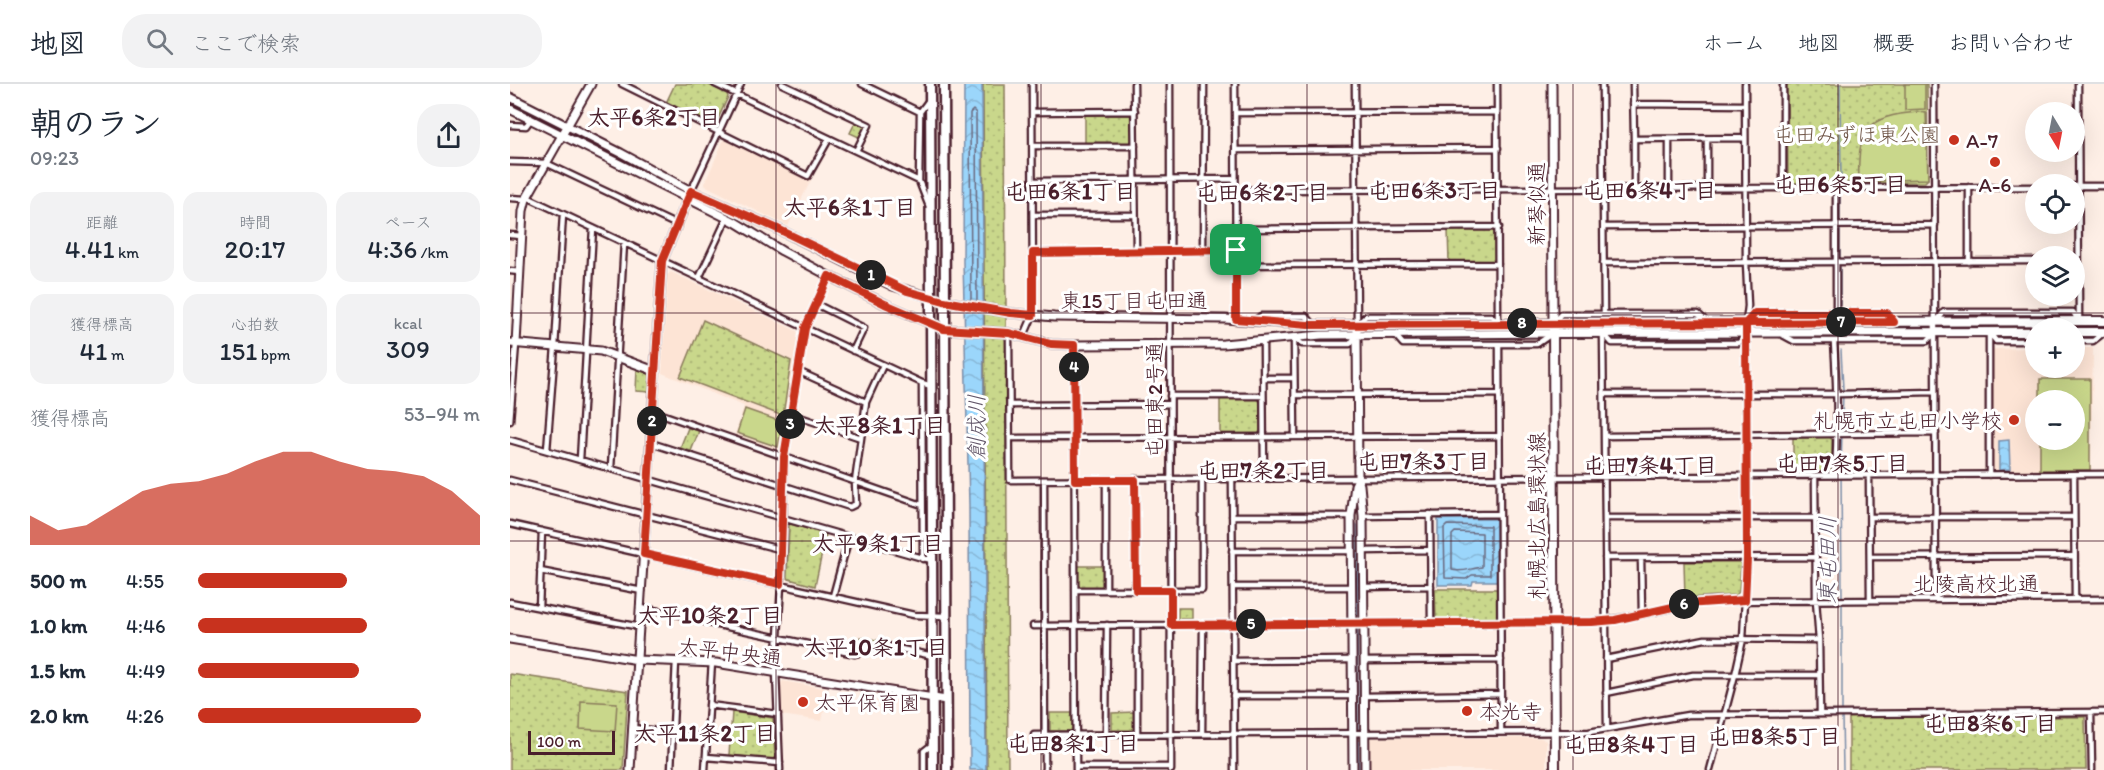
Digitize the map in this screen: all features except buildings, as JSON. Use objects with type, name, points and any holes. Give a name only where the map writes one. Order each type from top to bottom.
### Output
[{"type":"highway","points":[[930,84],[931,323],[926,384],[928,559],[933,656],[933,770]]},
{"type":"highway","points":[[944,84],[947,770]]},
{"type":"main road","points":[[1553,323],[2025,321]]},
{"type":"main road","points":[[2085,321],[2104,321]]},
{"type":"main road","name":"札幌北広島環状線","points":[[1553,323],[1555,770]]},
{"type":"main road","points":[[1553,333],[2025,332]]},
{"type":"main road","points":[[2085,332],[2104,332]]},
{"type":"street","points":[[510,419],[515,308],[526,198],[591,84]]},
{"type":"street","points":[[622,84],[808,176],[829,139]]},
{"type":"street","points":[[715,84],[919,181]]},
{"type":"street","points":[[630,770],[662,261],[687,199],[741,84]]},
{"type":"street","points":[[782,84],[869,125],[856,151]]},
{"type":"street","points":[[862,84],[920,112]]},
{"type":"street","points":[[1024,336],[1033,315],[1032,84]]},
{"type":"street","points":[[1134,84],[1136,252]]},
{"type":"street","name":"屯田東2号通","points":[[1170,84],[1171,769]]},
{"type":"street","points":[[1203,84],[1203,251]]},
{"type":"street","points":[[1235,84],[1236,319]]},
{"type":"street","points":[[1355,84],[1358,479],[1363,516],[1363,586],[1352,660],[1352,696],[1365,770]]},
{"type":"street","points":[[1497,84],[1498,323]]},
{"type":"street","name":"新琴似通","points":[[1552,84],[1553,323]]},
{"type":"street","points":[[1602,84],[1604,314]]},
{"type":"street","points":[[1633,84],[1634,188]]},
{"type":"street","points":[[1710,770],[1736,675],[1743,639],[1745,600],[1747,558],[1746,323],[1748,306],[1745,226],[1745,84]]},
{"type":"street","points":[[1783,84],[1783,188]]},
{"type":"street","points":[[1934,84],[1936,600]]},
{"type":"street","points":[[2076,174],[2078,84]]},
{"type":"street","name":"東15丁目屯田通","points":[[510,97],[691,191],[778,229],[893,286],[944,301],[989,310],[1054,317],[1236,319],[1315,325],[1553,323]]},
{"type":"street","points":[[930,100],[920,112],[919,181],[930,209]]},
{"type":"street","points":[[1634,104],[1745,105]]},
{"type":"street","name":"東15丁目屯田通","points":[[510,109],[727,218],[829,276],[944,329],[1009,333],[1051,344],[1074,345],[1223,344],[1321,334],[1553,333]]},
{"type":"street","points":[[1032,112],[1135,111]]},
{"type":"street","points":[[1235,113],[1497,112]]},
{"type":"street","points":[[510,125],[526,126],[531,119]]},
{"type":"street","points":[[1634,139],[1745,138]]},
{"type":"street","points":[[1669,139],[1669,188]]},
{"type":"street","points":[[1707,139],[1707,188]]},
{"type":"street","points":[[1033,146],[1135,146]]},
{"type":"street","points":[[1236,150],[1498,148]]},
{"type":"street","points":[[510,162],[546,163],[677,225]]},
{"type":"street","points":[[1033,181],[1235,179]]},
{"type":"street","points":[[1236,190],[2025,186]]},
{"type":"street","points":[[2085,186],[2104,186]]},
{"type":"street","points":[[1969,187],[1969,262]]},
{"type":"street","points":[[1836,313],[1840,188]]},
{"type":"street","points":[[510,198],[526,198],[563,214],[926,384],[922,505],[928,559],[510,440]]},
{"type":"street","points":[[547,450],[563,214]]},
{"type":"street","points":[[1033,215],[1135,214]]},
{"type":"street","points":[[699,278],[727,218]]},
{"type":"street","points":[[1604,227],[1935,225]]},
{"type":"street","points":[[1236,229],[1499,227]]},
{"type":"street","points":[[580,460],[593,228]]},
{"type":"street","points":[[510,235],[522,236]]},
{"type":"street","points":[[611,468],[624,243]]},
{"type":"street","points":[[1033,253],[1236,250]]},
{"type":"street","points":[[1603,263],[2025,261]]},
{"type":"street","points":[[1236,265],[1498,264]]},
{"type":"street","points":[[510,271],[520,272]]},
{"type":"street","points":[[780,770],[776,672],[783,550],[784,457],[805,328],[829,276]]},
{"type":"street","points":[[816,304],[864,328],[853,351]]},
{"type":"street","points":[[1746,323],[1755,313],[1887,313],[1894,322]]},
{"type":"street","points":[[1553,323],[1561,314],[1698,314],[1708,323]]},
{"type":"street","points":[[1989,332],[1996,341],[2025,341]]},
{"type":"street","points":[[1989,332],[1989,475]]},
{"type":"street","points":[[2085,341],[2093,341],[2104,332]]},
{"type":"street","points":[[1009,333],[1010,480],[2104,474]]},
{"type":"street","points":[[1394,334],[1402,344],[1537,344],[1553,333]]},
{"type":"street","points":[[1603,333],[1606,729]]},
{"type":"street","points":[[1780,333],[1794,341],[1834,342],[1927,341],[1935,333]]},
{"type":"street","points":[[1294,337],[1295,437]]},
{"type":"street","points":[[1263,340],[1264,479]]},
{"type":"street","points":[[1834,342],[1841,394],[1839,475]]},
{"type":"street","points":[[513,343],[601,351],[655,371]]},
{"type":"street","points":[[1499,344],[1501,732]]},
{"type":"street","points":[[1074,345],[1076,769],[1171,769]]},
{"type":"street","points":[[651,443],[850,507],[856,504],[855,482],[866,402],[883,365]]},
{"type":"street","points":[[798,371],[866,402]]},
{"type":"street","points":[[1263,378],[1294,378]]},
{"type":"street","points":[[1604,394],[1935,392]]},
{"type":"street","points":[[1294,395],[1499,394]]},
{"type":"street","points":[[1170,396],[1263,396]]},
{"type":"street","points":[[1010,405],[1170,404]]},
{"type":"street","points":[[653,411],[922,505]]},
{"type":"street","points":[[791,414],[861,438]]},
{"type":"street","points":[[1604,436],[1936,433]]},
{"type":"street","points":[[1011,438],[1500,436]]},
{"type":"street","points":[[2074,475],[2075,599]]},
{"type":"street","points":[[1815,476],[1820,714]]},
{"type":"street","points":[[1869,476],[1870,600]]},
{"type":"street","points":[[1074,590],[1202,590],[1202,479]]},
{"type":"street","points":[[1232,479],[1234,770]]},
{"type":"street","points":[[1353,770],[1364,696],[1364,661],[1352,587],[1351,516],[1354,485],[1358,479]]},
{"type":"street","points":[[510,480],[783,550]]},
{"type":"street","points":[[1044,480],[1045,770]]},
{"type":"street","points":[[1106,480],[1106,590]]},
{"type":"street","points":[[1135,480],[1136,590]]},
{"type":"street","points":[[1430,514],[1431,623]]},
{"type":"street","points":[[1363,516],[1500,514]]},
{"type":"street","points":[[1232,516],[1351,516]]},
{"type":"street","points":[[1870,517],[2074,517]]},
{"type":"street","points":[[1605,518],[1815,518]]},
{"type":"street","points":[[510,524],[914,615],[946,616]]},
{"type":"street","points":[[539,609],[542,531]]},
{"type":"street","points":[[832,596],[849,537]]},
{"type":"street","points":[[1363,551],[1430,550]]},
{"type":"street","points":[[1232,551],[1352,551]]},
{"type":"street","points":[[1870,557],[2074,556]]},
{"type":"street","points":[[1605,558],[1816,557]]},
{"type":"street","points":[[1641,558],[1642,614]]},
{"type":"street","points":[[540,571],[642,591]]},
{"type":"street","points":[[1363,586],[1431,586]]},
{"type":"street","points":[[1233,587],[1352,587]]},
{"type":"street","name":"北陵高校北通","points":[[1816,600],[2104,599]]},
{"type":"street","points":[[1033,626],[1605,621],[1686,604],[1745,600],[1816,600]]},
{"type":"street","points":[[510,602],[640,627]]},
{"type":"street","points":[[641,608],[855,654],[887,646],[933,656]]},
{"type":"street","points":[[1106,734],[1107,625]]},
{"type":"street","points":[[1137,625],[1137,734]]},
{"type":"street","points":[[1202,734],[1203,625]]},
{"type":"street","name":"太平中央通","points":[[510,639],[638,660],[712,662],[946,700]]},
{"type":"street","points":[[1606,659],[1705,639],[1819,640]]},
{"type":"street","points":[[1233,662],[1352,660]]},
{"type":"street","points":[[1364,661],[1501,660]]},
{"type":"street","points":[[670,770],[676,661]]},
{"type":"street","points":[[705,770],[712,662]]},
{"type":"street","points":[[1606,693],[1693,675],[1819,675]]},
{"type":"street","points":[[1364,696],[1501,694]]},
{"type":"street","points":[[1233,696],[1352,696]]},
{"type":"street","points":[[709,705],[778,714]]},
{"type":"street","points":[[2091,712],[2092,770]]},
{"type":"street","points":[[1034,735],[1555,732],[1606,729],[1666,718],[1726,714],[2104,712]]},
{"type":"street","points":[[633,728],[707,737]]},
{"type":"street","points":[[924,770],[924,751],[933,744]]},
{"type":"street","points":[[706,757],[780,763]]},
{"type":"shaded area","points":[[724,139],[811,180],[788,226],[704,185]]},
{"type":"shaded area","points":[[671,272],[797,331],[781,448],[778,451],[735,435],[744,406],[662,373],[667,275]]},
{"type":"shaded area","name":"札幌市立屯田小学校","points":[[2025,348],[2025,378],[2085,378],[2085,348],[2093,348],[2091,472],[1993,472],[1992,349]]},
{"type":"shaded area","name":"太平保育園","points":[[783,681],[828,689],[822,721],[781,715],[780,684]]},
{"type":"shaded area","points":[[1372,738],[1541,738],[1546,741],[1546,770],[1368,770],[1368,742]]},
{"type":"green space","points":[[675,84],[707,84],[727,94],[728,97],[715,125],[666,103]]},
{"type":"green space","points":[[983,84],[1005,84],[1008,770],[987,770]]},
{"type":"green space","name":"屯田みずほ東公園","points":[[1787,84],[1927,84],[1928,179],[1925,182],[1788,183]]},
{"type":"green space","points":[[1905,84],[1925,84],[1925,109],[1905,110]]},
{"type":"green space","points":[[1918,112],[1926,113],[1928,179],[1859,181],[1860,149],[1868,129],[1887,117]]},
{"type":"green space","points":[[1085,115],[1130,115],[1132,117],[1132,141],[1130,143],[1085,143]]},
{"type":"green space","points":[[856,121],[867,126],[861,138],[850,133]]},
{"type":"green space","points":[[1448,230],[1499,230],[1499,262],[1449,262]]},
{"type":"green space","points":[[703,320],[791,361],[783,416],[680,377]]},
{"type":"green space","points":[[637,369],[651,376],[651,392],[636,391]]},
{"type":"green space","points":[[2040,379],[2090,379],[2090,470],[2040,470],[2040,450],[2085,450],[2085,390],[2040,390]]},
{"type":"green space","points":[[1220,399],[1258,399],[1260,402],[1260,431],[1258,434],[1220,434]]},
{"type":"green space","points":[[745,409],[782,422],[778,447],[737,433]]},
{"type":"green space","points":[[688,428],[699,431],[691,451],[680,448]]},
{"type":"green space","points":[[1830,437],[1832,440],[1832,470],[1830,472],[1793,473],[1793,438]]},
{"type":"green space","points":[[790,524],[826,534],[815,586],[787,577]]},
{"type":"green space","points":[[1684,562],[1739,562],[1741,564],[1739,592],[1736,595],[1685,598]]},
{"type":"green space","points":[[1075,566],[1106,566],[1106,590],[1075,590]]},
{"type":"green space","points":[[1435,589],[1497,589],[1497,618],[1436,619]]},
{"type":"green space","points":[[1178,608],[1192,608],[1192,619],[1178,619]]},
{"type":"green space","points":[[860,637],[887,642],[857,650]]},
{"type":"green space","points":[[510,674],[628,691],[623,770],[510,770]]},
{"type":"green space","points":[[581,701],[617,703],[615,731],[580,729]]},
{"type":"green space","points":[[732,712],[773,718],[775,760],[729,755]]},
{"type":"green space","points":[[1134,712],[1134,730],[1112,730],[1112,713]]},
{"type":"green space","points":[[1050,713],[1072,713],[1072,731],[1050,731]]},
{"type":"green space","points":[[1849,717],[2085,717],[2086,770],[1849,770]]},
{"type":"water","name":"創成川","points":[[964,84],[982,84],[986,770],[970,770],[969,505],[963,262]]},
{"type":"water","points":[[2009,440],[2010,469],[1999,470],[1999,441]]},
{"type":"water","points":[[1438,519],[1496,519],[1497,581],[1473,581],[1472,585],[1438,585]]},
{"type":"waterway","name":"東屯田川","points":[[1840,84],[1841,185]]},
{"type":"waterway","name":"東屯田川","points":[[1840,190],[1840,257]]},
{"type":"waterway","name":"東屯田川","points":[[1840,267],[1840,305]]},
{"type":"waterway","name":"東屯田川","points":[[1841,350],[1843,389],[1842,598]]},
{"type":"waterway","points":[[1357,525],[1358,731]]},
{"type":"waterway","name":"東屯田川","points":[[1842,602],[1842,712]]},
{"type":"waterway","name":"東屯田川","points":[[1842,716],[1843,770]]},
{"type":"waterway","points":[[1358,736],[1359,770]]},
{"type":"place","name":"A-7","points":[[1954,140]]},
{"type":"place","name":"A-6","points":[[1995,162]]},
{"type":"place","name":"札幌市立屯田小学校","points":[[2014,420]]},
{"type":"place","name":"太平保育園","points":[[803,702]]},
{"type":"place","name":"本光寺","points":[[1467,711]]},
{"type":"district","name":"太平6条2丁目","points":[[654,117]]},
{"type":"district","name":"屯田6条5丁目","points":[[1840,184]]},
{"type":"district","name":"屯田6条3丁目","points":[[1434,190]]},
{"type":"district","name":"屯田6条4丁目","points":[[1649,190]]},
{"type":"district","name":"屯田6条1丁目","points":[[1070,191]]},
{"type":"district","name":"屯田6条2丁目","points":[[1262,192]]},
{"type":"district","name":"太平6条1丁目","points":[[850,207]]},
{"type":"district","name":"太平8条1丁目","points":[[880,425]]},
{"type":"district","name":"屯田7条3丁目","points":[[1423,461]]},
{"type":"district","name":"屯田7条5丁目","points":[[1842,463]]},
{"type":"district","name":"屯田7条4丁目","points":[[1650,465]]},
{"type":"district","name":"屯田7条2丁目","points":[[1263,470]]},
{"type":"district","name":"太平9条1丁目","points":[[878,543]]},
{"type":"district","name":"太平10条2丁目","points":[[710,615]]},
{"type":"district","name":"太平10条1丁目","points":[[876,647]]},
{"type":"district","name":"屯田8条6丁目","points":[[1990,723]]},
{"type":"district","name":"太平11条2丁目","points":[[705,733]]},
{"type":"district","name":"屯田8条5丁目","points":[[1774,736]]},
{"type":"district","name":"屯田8条1丁目","points":[[1073,743]]},
{"type":"district","name":"屯田8条4丁目","points":[[1631,744]]},
{"type":"route","points":[[1236,250],[1033,253],[1033,315],[1011,313],[944,301],[893,286],[778,229],[691,191],[662,261],[644,554],[780,584],[783,550],[784,457],[805,328],[829,276],[885,304],[944,329],[1009,333],[1051,344],[1074,345],[1075,480],[1135,480],[1136,590],[1171,590],[1171,625],[1592,622],[1615,620],[1686,604],[1745,600],[1747,558],[1746,323],[1894,322],[1887,313],[1755,313],[1746,323],[1308,325],[1254,321],[1236,319],[1236,250]]}]
